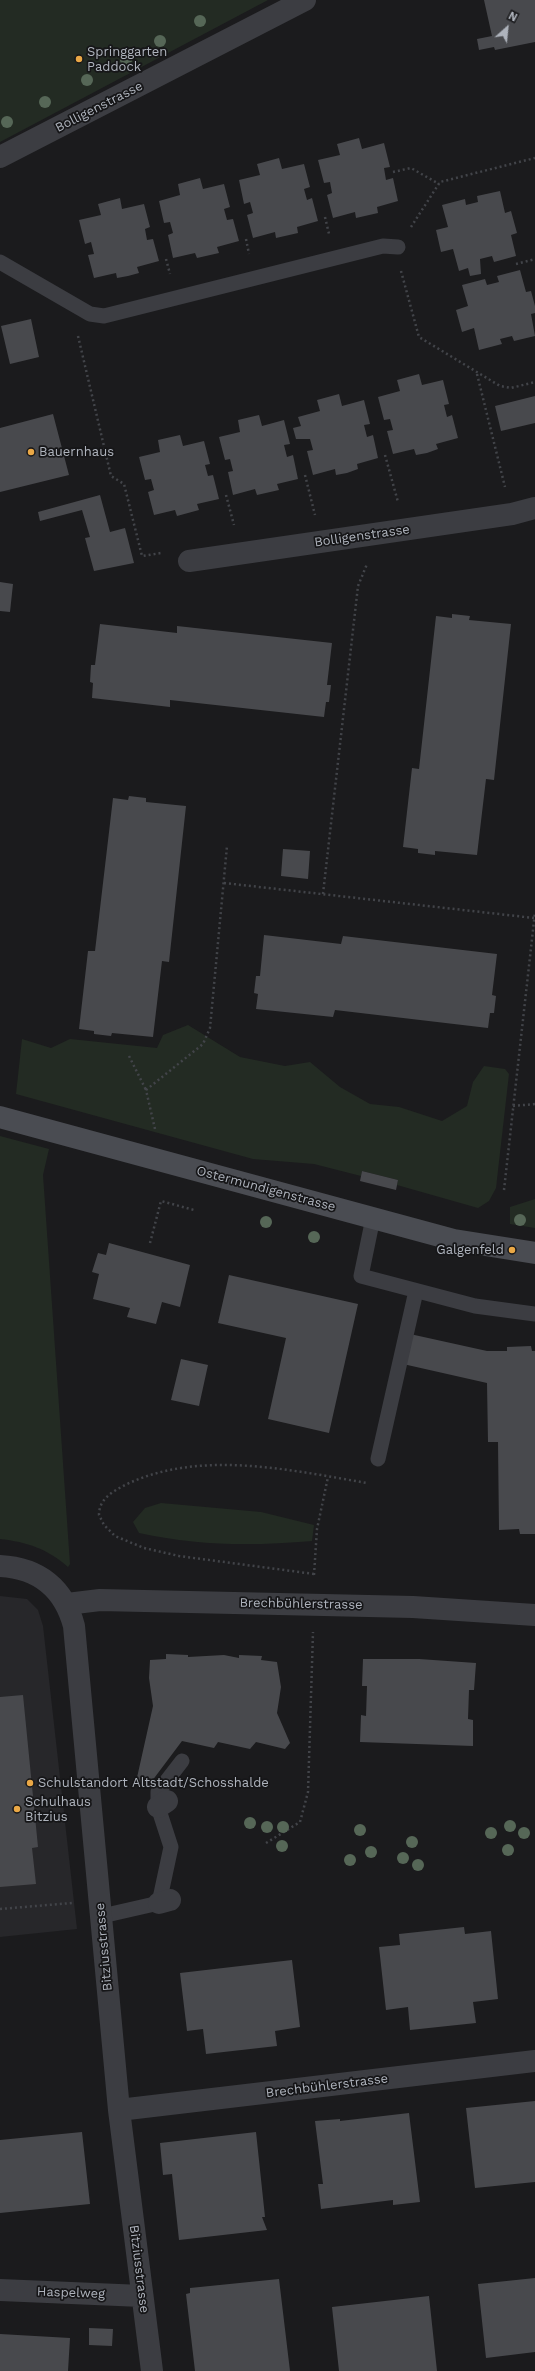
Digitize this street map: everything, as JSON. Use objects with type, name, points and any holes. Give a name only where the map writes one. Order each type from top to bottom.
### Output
[{"type":"main road","name":"Ostermundigenstrasse","points":[[0,1117],[454,1240],[535,1253]]},
{"type":"street","name":"Bolligenstrasse","points":[[0,157],[305,0]]},
{"type":"street","name":"Bolligenstrasse","points":[[194,560],[512,514],[535,508]]},
{"type":"street","name":"Bitziusstrasse","points":[[0,1566],[17,1568],[36,1574],[54,1586],[67,1604],[76,1636],[119,2110],[152,2371]]},
{"type":"street","name":"Brechbühlerstrasse","points":[[67,1604],[100,1600],[306,1604],[413,1607],[535,1614]]},
{"type":"street","name":"Brechbühlerstrasse","points":[[119,2110],[535,2062]]},
{"type":"street","name":"Haspelweg","points":[[0,2290],[142,2296]]},
{"type":"lane","points":[[0,262],[85,310],[99,316],[110,316],[383,246],[398,248]]},
{"type":"lane","points":[[373,1218],[362,1276],[475,1306],[535,1314]]},
{"type":"lane","points":[[378,1459],[416,1291]]},
{"type":"lane","points":[[102,1916],[164,1902],[171,1847],[163,1804],[158,1792],[182,1761]]},
{"type":"path","points":[[535,158],[439,184],[398,248],[397,256],[419,338],[477,374],[506,388],[535,382]]},
{"type":"path","points":[[393,172],[411,168],[439,184]]},
{"type":"path","points":[[516,264],[535,259]]},
{"type":"path","points":[[85,310],[75,325],[90,392],[111,476],[124,484],[142,556],[187,550],[194,560]]},
{"type":"path","points":[[477,374],[512,514]]},
{"type":"path","points":[[385,455],[405,530]]},
{"type":"path","points":[[305,475],[322,542]]},
{"type":"path","points":[[323,894],[358,586],[380,533]]},
{"type":"path","points":[[146,1090],[203,1044],[210,1028],[227,846]]},
{"type":"path","points":[[224,883],[534,918]]},
{"type":"path","points":[[504,1190],[535,912]]},
{"type":"path","points":[[129,1056],[146,1090],[156,1133]]},
{"type":"path","points":[[513,1106],[535,1104]]},
{"type":"path","points":[[150,1243],[161,1201],[194,1210]]},
{"type":"path","points":[[328,1477],[317,1529],[315,1572],[178,1556],[144,1548],[121,1539],[110,1532],[101,1520],[99,1512],[104,1500],[122,1487],[149,1475],[190,1466],[252,1467],[328,1477],[372,1484],[378,1459]]},
{"type":"path","points":[[266,1843],[300,1822],[308,1792],[313,1632]]},
{"type":"path","points":[[0,1909],[78,1902]]},
{"type":"shaded area","name":"Springgarten Paddock","points":[[0,0],[268,0],[0,142]]},
{"type":"shaded area","points":[[188,1025],[240,1057],[285,1066],[310,1062],[340,1087],[370,1104],[399,1107],[442,1121],[467,1106],[473,1082],[484,1066],[505,1069],[509,1074],[496,1188],[489,1201],[478,1208],[397,1185],[398,1180],[362,1171],[361,1176],[314,1164],[253,1159],[16,1094],[22,1039],[51,1048],[70,1039],[157,1048],[163,1035]]},
{"type":"shaded area","points":[[0,1136],[49,1149],[43,1175],[70,1564],[68,1567],[53,1555],[37,1547],[0,1539]]},
{"type":"shaded area","points":[[535,1199],[535,1228],[510,1224],[510,1207]]},
{"type":"shaded area","points":[[161,1503],[261,1512],[314,1525],[312,1541],[268,1544],[225,1544],[204,1543],[139,1533],[133,1522],[145,1508]]},
{"type":"shaded area","name":"Schulstandort Altstadt/Schosshalde","points":[[0,1596],[27,1599],[38,1610],[43,1626],[77,1929],[0,1937]]},
{"type":"building","points":[[484,0],[535,0],[535,42],[495,50],[494,47],[479,50],[477,39],[492,36]]},
{"type":"building","points":[[359,138],[362,149],[384,143],[390,167],[384,168],[386,180],[393,178],[398,201],[377,207],[378,213],[356,218],[355,212],[333,218],[327,195],[332,193],[330,182],[324,183],[318,160],[340,155],[337,144]]},
{"type":"building","points":[[279,158],[282,169],[304,164],[310,187],[304,189],[307,200],[312,198],[318,221],[297,227],[298,233],[276,238],[275,232],[253,238],[247,215],[253,213],[250,202],[244,204],[239,180],[260,175],[257,164]]},
{"type":"building","points":[[200,178],[203,189],[224,184],[230,207],[224,209],[227,220],[233,219],[239,241],[217,247],[219,253],[197,258],[195,253],[173,258],[168,235],[173,233],[170,222],[164,223],[159,201],[180,195],[178,184]]},
{"type":"building","points":[[500,191],[505,213],[511,211],[517,233],[511,235],[516,256],[494,262],[492,256],[480,259],[481,274],[470,276],[468,268],[459,271],[453,249],[441,252],[436,230],[448,227],[442,205],[465,199],[466,205],[478,202],[477,196]]},
{"type":"building","points":[[120,198],[122,209],[144,204],[150,227],[145,229],[147,240],[153,239],[159,261],[137,267],[139,273],[128,276],[117,278],[116,273],[94,278],[88,255],[94,254],[91,242],[85,244],[79,220],[101,215],[98,204]]},
{"type":"building","points":[[520,270],[526,292],[531,291],[535,306],[535,313],[531,314],[535,336],[514,341],[512,336],[500,339],[502,344],[479,350],[474,328],[462,332],[456,310],[468,306],[462,285],[485,279],[487,285],[499,282],[497,276]]},
{"type":"building","points":[[31,319],[39,357],[10,364],[1,326]]},
{"type":"building","points":[[419,374],[422,385],[443,380],[449,404],[444,405],[447,417],[452,415],[458,438],[436,444],[438,449],[427,453],[416,455],[414,449],[393,454],[387,431],[393,430],[390,419],[384,420],[378,397],[400,391],[397,380]]},
{"type":"building","points":[[339,394],[342,406],[364,400],[370,424],[364,425],[367,437],[373,435],[378,458],[357,464],[358,469],[347,473],[336,475],[335,469],[313,475],[307,451],[313,450],[310,439],[296,439],[293,428],[301,426],[298,417],[320,411],[317,400]]},
{"type":"building","points":[[535,396],[535,423],[501,431],[495,406]]},
{"type":"building","name":"Bauernhaus","points":[[53,414],[69,475],[0,492],[0,428]]},
{"type":"building","points":[[259,415],[262,426],[284,420],[290,444],[284,445],[287,457],[293,455],[298,479],[277,484],[279,490],[257,495],[255,489],[233,495],[228,472],[233,471],[230,459],[225,460],[219,437],[240,432],[238,420]]},
{"type":"building","points":[[180,435],[183,446],[204,441],[210,464],[205,465],[208,476],[213,475],[219,499],[197,504],[199,510],[177,516],[175,510],[154,515],[148,492],[154,490],[151,479],[145,480],[139,457],[160,452],[158,440]]},
{"type":"building","points":[[100,495],[110,532],[125,528],[134,563],[94,571],[85,538],[90,537],[82,510],[40,521],[38,512]]},
{"type":"building","points":[[0,582],[13,584],[10,612],[0,611]]},
{"type":"building","points":[[452,614],[470,616],[469,620],[511,624],[494,780],[486,779],[477,855],[435,851],[435,855],[418,853],[418,849],[403,847],[412,768],[419,769],[436,616],[452,618]]},
{"type":"building","points":[[100,624],[177,633],[177,626],[332,643],[327,685],[331,685],[329,702],[326,702],[324,717],[170,700],[170,707],[92,698],[93,683],[90,682],[91,665],[95,665]]},
{"type":"building","points":[[129,796],[146,798],[146,802],[186,806],[169,962],[162,961],[153,1037],[112,1033],[111,1036],[94,1034],[94,1031],[79,1029],[88,951],[95,951],[113,798],[128,800]]},
{"type":"building","points":[[283,849],[310,851],[308,879],[281,876]]},
{"type":"building","points":[[264,935],[341,944],[343,936],[497,954],[492,995],[496,996],[494,1013],[490,1013],[488,1028],[335,1010],[333,1017],[256,1009],[258,994],[254,993],[256,976],[260,976]]},
{"type":"building","points":[[362,1171],[398,1180],[396,1190],[360,1181]]},
{"type":"building","points":[[109,1243],[190,1265],[180,1307],[162,1302],[156,1324],[127,1317],[130,1308],[93,1299],[99,1274],[92,1272],[98,1253],[106,1255]]},
{"type":"building","points":[[229,1275],[358,1304],[329,1433],[268,1419],[286,1338],[218,1323]]},
{"type":"building","points":[[410,1334],[487,1351],[507,1351],[507,1347],[531,1346],[532,1351],[535,1351],[535,1534],[520,1534],[519,1529],[499,1530],[498,1442],[488,1442],[487,1383],[403,1364]]},
{"type":"building","points":[[181,1359],[208,1365],[199,1406],[171,1400]]},
{"type":"building","points":[[166,1654],[188,1655],[188,1657],[224,1655],[239,1658],[239,1655],[262,1656],[261,1660],[277,1662],[281,1687],[277,1713],[290,1743],[285,1749],[256,1742],[250,1749],[218,1742],[214,1748],[182,1741],[149,1785],[136,1782],[153,1706],[149,1678],[150,1660],[166,1659]]},
{"type":"building","points":[[363,1659],[419,1659],[476,1663],[474,1690],[469,1690],[468,1719],[473,1720],[473,1746],[360,1742],[361,1715],[366,1716],[367,1686],[362,1686]]},
{"type":"building","name":"Schulhaus Bitzius","points":[[23,1695],[38,1847],[32,1848],[36,1884],[0,1887],[0,1697]]},
{"type":"building","points":[[464,1927],[465,1934],[491,1931],[498,1999],[473,2002],[476,2023],[410,2030],[408,2007],[386,2010],[379,1947],[400,1945],[399,1934]]},
{"type":"building","points":[[292,1960],[300,2027],[275,2031],[277,2046],[206,2054],[203,2029],[187,2031],[180,1973]]},
{"type":"building","points":[[535,2101],[535,2182],[475,2188],[466,2108]]},
{"type":"building","points":[[409,2113],[420,2202],[393,2205],[393,2200],[321,2209],[318,2184],[323,2184],[315,2121],[340,2119],[340,2121]]},
{"type":"building","points":[[82,2132],[90,2204],[0,2213],[0,2140]]},
{"type":"building","points":[[256,2132],[265,2217],[262,2217],[267,2230],[179,2240],[172,2174],[163,2175],[160,2143]]},
{"type":"building","points":[[535,2278],[535,2352],[486,2358],[478,2284]]},
{"type":"building","points":[[279,2279],[290,2371],[195,2371],[186,2294],[190,2293],[190,2288]]},
{"type":"building","points":[[429,2296],[437,2371],[339,2371],[332,2307]]},
{"type":"building","points":[[89,2328],[113,2329],[112,2346],[89,2345]]},
{"type":"building","points":[[0,2334],[70,2338],[68,2371],[0,2371]]},
{"type":"place","name":"Springgarten Paddock","points":[[79,59]]},
{"type":"place","name":"Bauernhaus","points":[[31,452]]},
{"type":"place","name":"Galgenfeld","points":[[512,1250]]},
{"type":"place","name":"Schulstandort Altstadt/Schosshalde","points":[[30,1783]]},
{"type":"place","name":"Schulhaus Bitzius","points":[[17,1809]]}]
